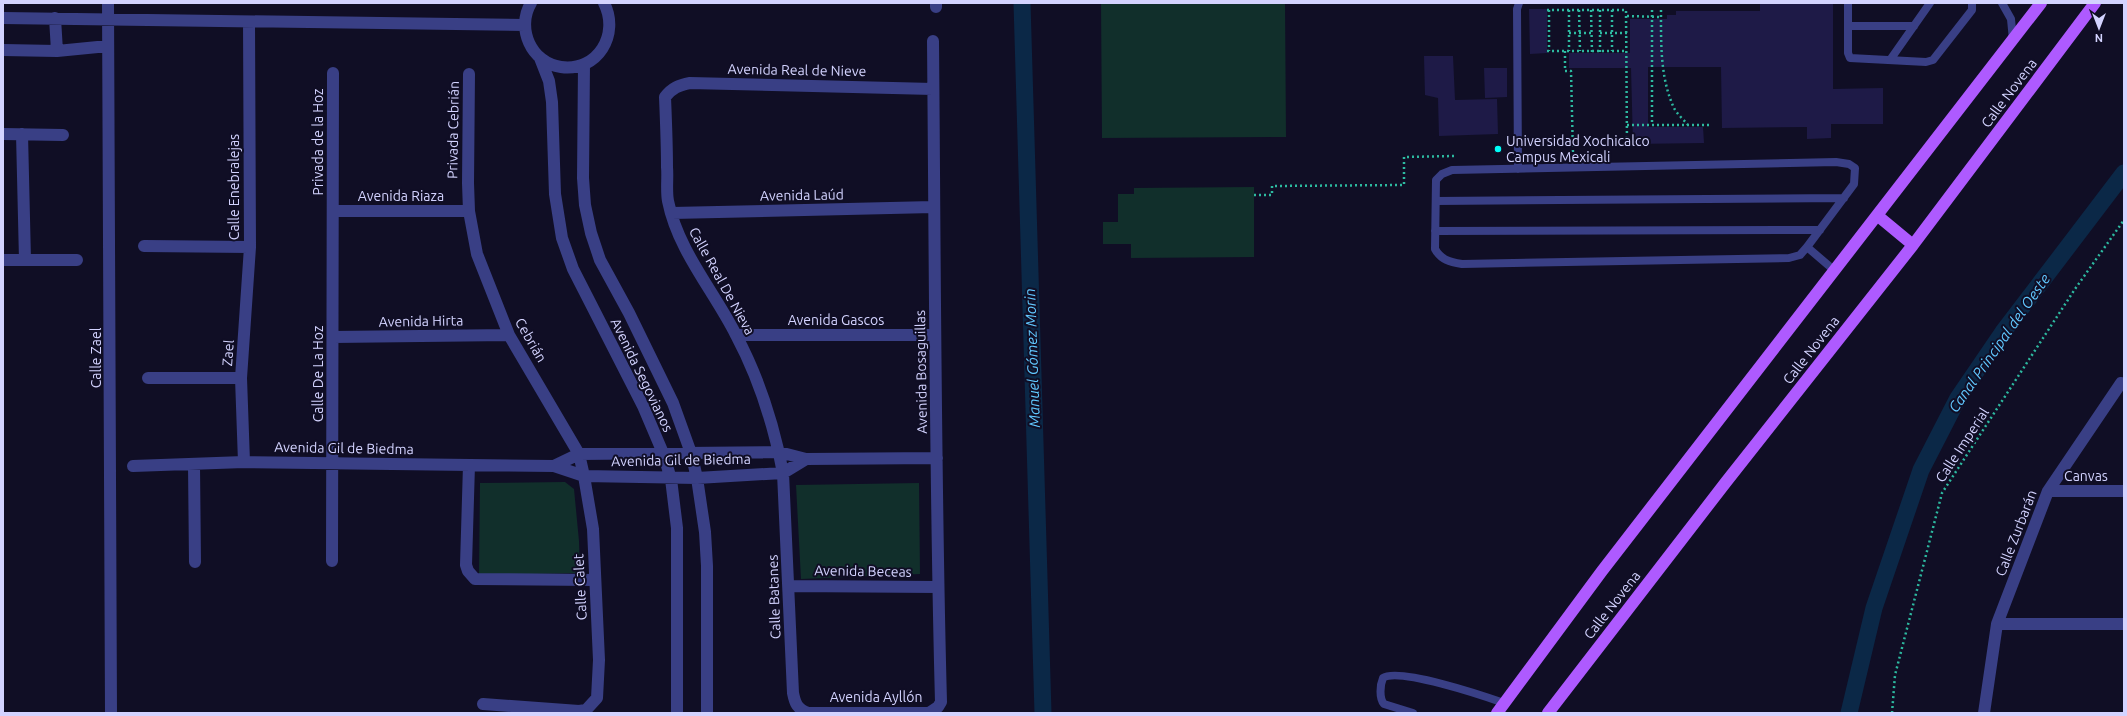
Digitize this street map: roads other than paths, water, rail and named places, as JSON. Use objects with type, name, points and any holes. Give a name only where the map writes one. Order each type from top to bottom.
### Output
[{"type":"main road","name":"Calle Novena","points":[[1500,708],[1602,571],[1878,216],[2041,3]]},
{"type":"main road","name":"Calle Novena","points":[[1548,713],[1730,476],[1913,245],[2096,3]]},
{"type":"main road","points":[[1878,216],[1913,245]]},
{"type":"street","name":"Calle Zael","points":[[108,3],[111,713]]},
{"type":"street","points":[[3,18],[108,18],[248,22],[525,25],[526,15],[531,3]]},
{"type":"street","points":[[540,58],[561,67],[584,64],[594,58],[603,48],[608,37],[610,24],[608,12],[604,3]]},
{"type":"street","points":[[55,18],[57,51]]},
{"type":"street","name":"Calle Enebralejas","points":[[144,246],[250,247],[248,22]]},
{"type":"street","name":"Avenida Segovianos","points":[[525,25],[527,38],[532,49],[540,58],[549,81],[552,102],[555,194],[562,238],[573,270],[643,406],[663,453],[671,479],[677,528],[677,713]]},
{"type":"street","name":"Avenida Bosaguillas","points":[[933,42],[933,207],[941,702]]},
{"type":"street","points":[[3,50],[57,51],[108,46]]},
{"type":"street","name":"Avenida Segovianos","points":[[584,64],[583,178],[585,205],[591,233],[600,260],[673,403],[691,453],[697,478],[705,532],[707,566],[707,713]]},
{"type":"street","name":"Privada de la Hoz","points":[[333,73],[333,211]]},
{"type":"street","name":"Privada Cebrián","points":[[469,74],[469,211]]},
{"type":"street","name":"Avenida Real de Nieve","points":[[665,97],[670,91],[679,85],[690,83],[933,89]]},
{"type":"street","name":"Calle Real De Nieva","points":[[665,97],[668,200],[672,213],[678,232],[711,294],[736,335],[763,399],[779,452],[783,473]]},
{"type":"street","points":[[3,134],[63,135]]},
{"type":"street","points":[[22,134],[26,260]]},
{"type":"street","name":"Avenida Laúd","points":[[672,213],[933,207]]},
{"type":"street","name":"Avenida Riaza","points":[[333,211],[469,211]]},
{"type":"street","name":"Calle De La Hoz","points":[[332,561],[333,211]]},
{"type":"street","name":"Cebrián","points":[[469,211],[477,254],[509,335],[579,454],[584,476]]},
{"type":"street","name":"Zael","points":[[244,462],[241,378],[250,247]]},
{"type":"street","points":[[3,260],[77,260]]},
{"type":"street","name":"Avenida Hirta","points":[[333,337],[509,335]]},
{"type":"street","name":"Avenida Gascos","points":[[736,335],[935,335]]},
{"type":"street","points":[[148,378],[241,378]]},
{"type":"street","name":"Calle Zurbarán","points":[[1984,713],[1997,624],[2048,491],[2121,383]]},
{"type":"street","name":"Avenida Gil de Biedma","points":[[554,466],[579,454],[779,452],[806,459],[937,458]]},
{"type":"street","name":"Avenida Gil de Biedma","points":[[133,466],[244,462],[333,462],[554,466],[584,476],[671,479],[783,473],[806,459]]},
{"type":"street","points":[[194,465],[196,562]]},
{"type":"street","points":[[469,465],[466,565],[468,571],[474,579],[594,580]]},
{"type":"street","name":"Calle Batanes","points":[[783,473],[793,693],[795,704],[800,710],[808,712]]},
{"type":"street","name":"Calle Calet","points":[[483,704],[579,711],[586,710],[598,698],[599,660],[594,580],[593,529],[584,476]]},
{"type":"street","name":"Canvas","points":[[2048,491],[2124,491]]},
{"type":"street","name":"Avenida Beceas","points":[[789,586],[938,587]]},
{"type":"street","points":[[1997,624],[2124,624]]},
{"type":"street","name":"Avenida Ayllón","points":[[808,712],[929,713],[938,708],[941,702]]},
{"type":"lane","points":[[1518,169],[1517,9],[1519,3]]},
{"type":"lane","points":[[1848,3],[1848,53],[1850,58],[1926,62],[1933,60],[1972,10],[1972,3]]},
{"type":"lane","points":[[1890,60],[1930,3]]},
{"type":"lane","points":[[2002,3],[2011,19],[2013,40]]},
{"type":"lane","points":[[1848,26],[1914,26]]},
{"type":"lane","points":[[1836,162],[1849,164],[1855,168],[1854,184],[1844,198],[1800,255],[1789,258],[1462,264],[1448,262],[1439,257],[1435,249],[1436,180],[1442,174],[1452,170],[1836,162]]},
{"type":"lane","points":[[1436,202],[1844,198]]},
{"type":"lane","points":[[1435,232],[1820,230]]},
{"type":"lane","points":[[1807,247],[1835,271]]},
{"type":"lane","points":[[1413,713],[1384,704],[1381,701],[1381,682],[1383,678],[1391,674],[1403,675],[1470,691],[1500,708]]},
{"type":"waterway","name":"Manuel Gómez Morin","points":[[1022,3],[1043,713]]},
{"type":"waterway","name":"Canal Principal del Oeste","points":[[1849,713],[1874,608],[1921,470],[1958,398],[2003,332],[2124,173]]},
{"type":"place","name":"Universidad Xochicalco Campus Mexicali","points":[[1498,149]]}]
